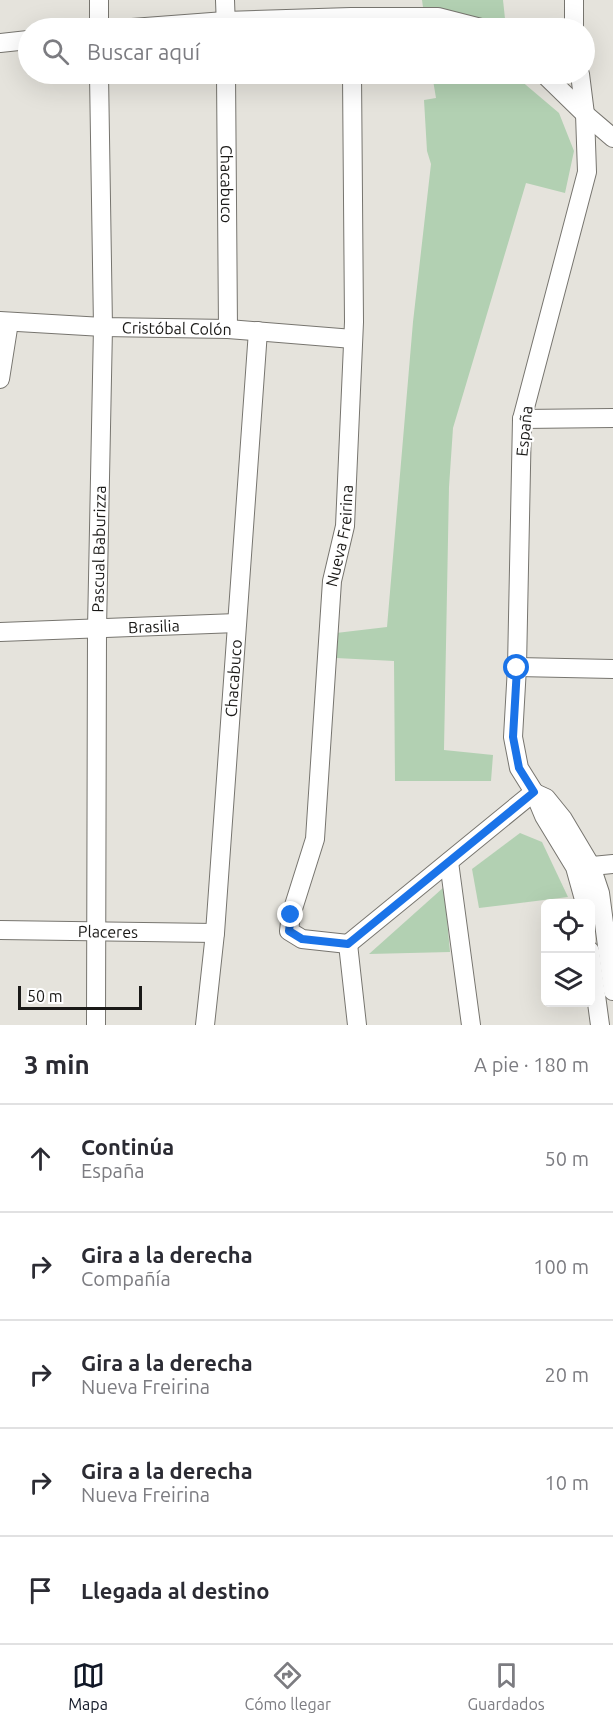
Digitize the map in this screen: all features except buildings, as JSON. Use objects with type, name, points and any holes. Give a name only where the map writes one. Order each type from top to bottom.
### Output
[{"type":"street","points":[[99,0],[99,18]]},
{"type":"street","points":[[225,0],[225,18]]},
{"type":"street","points":[[574,0],[574,18]]},
{"type":"street","points":[[313,18],[351,15],[442,18]]},
{"type":"street","points":[[0,43],[18,41]]},
{"type":"street","name":"Pascual Baburizza","points":[[96,1025],[97,629],[103,327],[99,84]]},
{"type":"street","name":"Chacabuco","points":[[226,84],[228,329]]},
{"type":"street","name":"Nueva Freirina","points":[[348,944],[302,939],[289,931],[291,915],[315,838],[332,581],[345,526],[353,339],[352,84]]},
{"type":"street","points":[[554,84],[613,138]]},
{"type":"street","name":"España","points":[[581,84],[587,172],[522,419],[517,668],[513,737],[519,768],[534,792],[543,816],[583,866],[600,893],[613,991]]},
{"type":"street","points":[[0,379],[4,322]]},
{"type":"street","name":"Cristóbal Colón","points":[[4,322],[103,327],[228,329],[353,339]]},
{"type":"street","name":"Chacabuco","points":[[205,1025],[215,933],[258,331]]},
{"type":"street","points":[[522,419],[613,418]]},
{"type":"street","name":"Brasilia","points":[[0,632],[237,622]]},
{"type":"street","points":[[517,668],[613,669]]},
{"type":"street","points":[[357,1025],[348,944],[534,792]]},
{"type":"street","points":[[449,862],[471,1025]]},
{"type":"street","points":[[583,866],[613,864]]},
{"type":"street","name":"España","points":[[583,866],[585,899]]},
{"type":"street","name":"Placeres","points":[[0,930],[215,933]]},
{"type":"street","points":[[591,953],[600,1025]]},
{"type":"green space","points":[[422,0],[503,0],[505,18],[425,18]]},
{"type":"green space","points":[[434,84],[525,84],[559,113],[574,151],[565,193],[526,183],[453,428],[449,487],[444,750],[493,755],[491,781],[395,781],[394,661],[336,658],[336,633],[387,627],[413,322],[431,164],[427,151],[424,100],[436,98]]},
{"type":"green space","points":[[520,833],[542,842],[568,897],[479,908],[472,869]]},
{"type":"green space","points":[[444,887],[450,952],[369,954]]},
{"type":"route","points":[[291,915],[289,931],[302,939],[348,944],[534,792],[519,768],[513,737],[517,668]]}]
